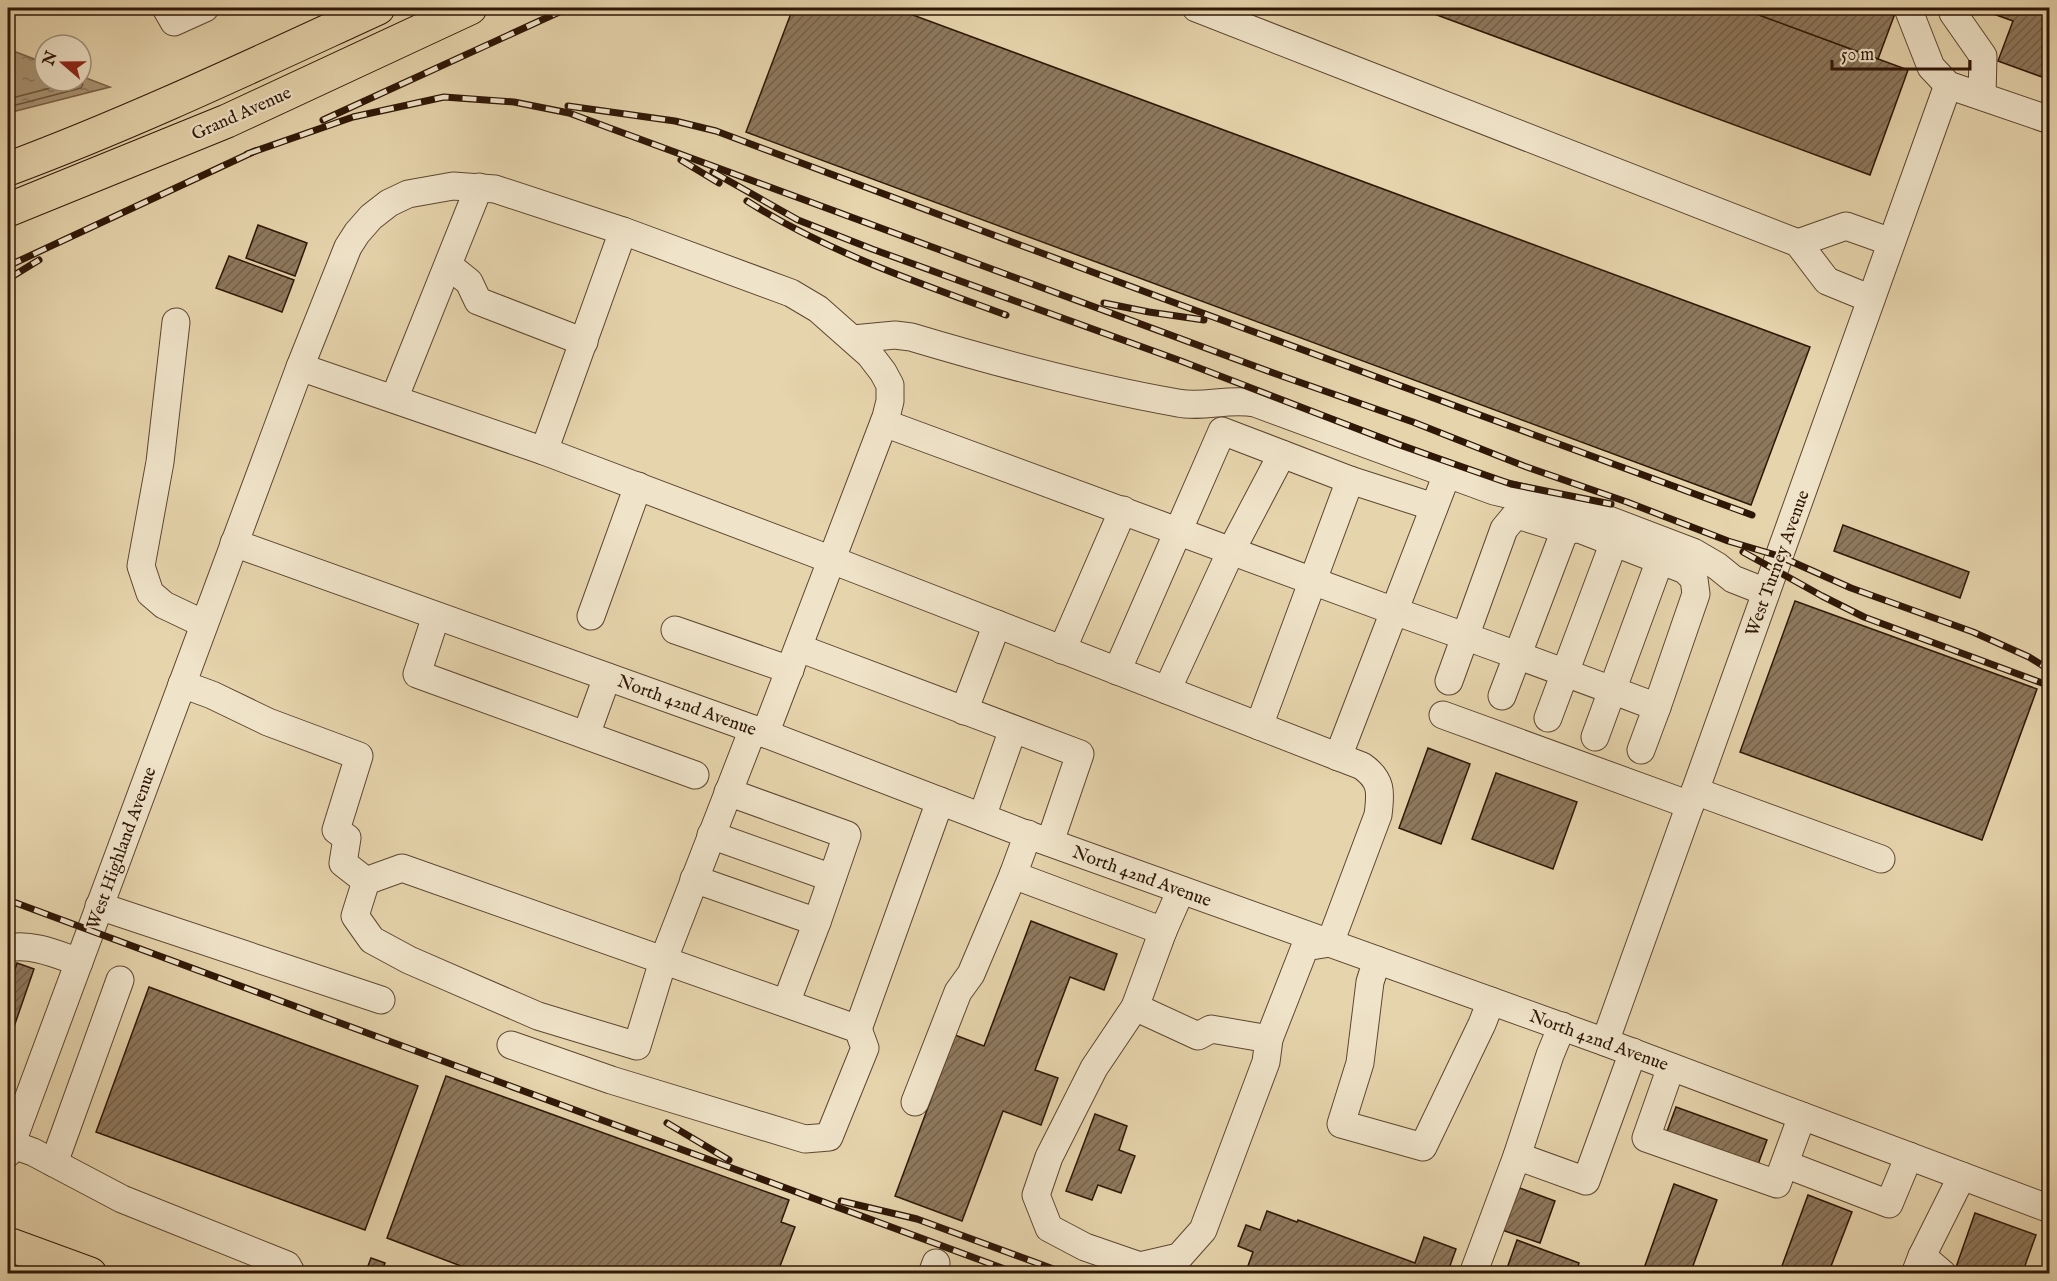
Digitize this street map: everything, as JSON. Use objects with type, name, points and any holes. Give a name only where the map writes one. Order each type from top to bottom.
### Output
[{"type":"main road","name":"Grand Avenue","points":[[8,169],[75,144],[198,91],[378,8]]},
{"type":"main road","name":"Grand Avenue","points":[[12,209],[227,121],[470,8]]},
{"type":"main road","points":[[8,156],[75,144]]},
{"type":"main road","points":[[8,1244],[90,1274]]},
{"type":"street","points":[[166,8],[174,22],[205,8]]},
{"type":"street","points":[[1196,8],[1798,243],[1827,281],[1871,299]]},
{"type":"street","points":[[1911,8],[1909,11],[1931,67],[1948,85],[2049,120]]},
{"type":"street","points":[[1952,8],[1953,13],[1983,56],[1982,96]]},
{"type":"street","name":"West Turney Avenue","points":[[1605,1042],[1948,85]]},
{"type":"street","name":"West Highland Avenue","points":[[9,1147],[300,366],[348,247],[371,217],[388,203],[408,194],[453,186],[495,189],[520,196],[791,292],[818,309],[853,339],[870,355],[891,385],[890,401],[884,423],[794,659],[728,792],[663,961],[637,1046],[634,1087]]},
{"type":"street","points":[[394,399],[479,187]]},
{"type":"street","points":[[1798,243],[1846,226],[1891,242]]},
{"type":"street","points":[[544,451],[623,231]]},
{"type":"street","points":[[448,265],[470,282],[478,301],[584,342]]},
{"type":"street","points":[[176,322],[160,462],[141,566],[150,593],[164,605],[204,624]]},
{"type":"street","points":[[853,339],[894,335],[911,337],[1073,382],[1169,401],[1192,404],[1234,401],[1255,404],[1494,491],[1593,514],[1693,552],[1717,566],[1732,579],[1766,592]]},
{"type":"street","points":[[300,366],[638,486],[1362,766],[1371,773],[1378,782],[1380,799],[1378,815],[1330,943],[1305,947],[1269,1039],[1266,1062],[1203,1230],[1179,1257],[1140,1266],[1085,1247],[1049,1228],[1036,1195],[1049,1157],[1094,1068],[1135,1006],[1181,890]]},
{"type":"street","points":[[1169,401],[1222,431],[1350,480],[1434,507]]},
{"type":"street","points":[[884,423],[1657,707]]},
{"type":"street","points":[[1117,671],[1222,431]]},
{"type":"street","points":[[1167,690],[1231,550],[1282,454]]},
{"type":"street","points":[[1338,757],[1447,474]]},
{"type":"street","points":[[1259,726],[1350,480]]},
{"type":"street","points":[[591,616],[638,486]]},
{"type":"street","points":[[1062,650],[1123,510]]},
{"type":"street","points":[[1449,681],[1504,529],[1510,520],[1524,517],[1565,530],[1579,529],[1685,570],[1694,579],[1696,594],[1641,750]]},
{"type":"street","points":[[1502,696],[1565,530]]},
{"type":"street","points":[[1548,718],[1614,542]]},
{"type":"street","name":"North 42nd Avenue","points":[[234,543],[759,731],[982,817],[1633,1052],[2049,1209]]},
{"type":"street","points":[[1595,737],[1660,560]]},
{"type":"street","points":[[436,616],[417,674],[695,775]]},
{"type":"street","points":[[974,715],[997,624]]},
{"type":"street","points":[[675,630],[794,659],[974,715],[1080,754],[1039,838],[1013,875],[971,974],[958,992],[915,1102]]},
{"type":"street","points":[[586,735],[608,677]]},
{"type":"street","points":[[182,684],[212,695],[268,722],[359,756],[336,830],[347,838],[343,863],[366,881]]},
{"type":"street","points":[[1443,715],[1881,859]]},
{"type":"street","points":[[982,817],[1013,729]]},
{"type":"street","points":[[728,792],[847,835],[786,1003]]},
{"type":"street","points":[[511,1045],[634,1087],[805,1139],[829,1137],[865,1048],[858,1029],[940,801]]},
{"type":"street","points":[[711,835],[832,878]]},
{"type":"street","points":[[366,881],[402,868],[858,1029]]},
{"type":"street","points":[[1013,875],[1163,931]]},
{"type":"street","points":[[694,879],[817,922]]},
{"type":"street","points":[[366,881],[355,916],[372,940],[409,960],[538,1016],[637,1046]]},
{"type":"street","points":[[99,906],[381,1000]]},
{"type":"street","points":[[8,948],[27,947],[79,962]]},
{"type":"street","points":[[1377,960],[1370,982],[1360,1063],[1341,1124],[1423,1147],[1491,1001]]},
{"type":"street","points":[[54,1163],[120,981]]},
{"type":"street","points":[[1135,1006],[1198,1036],[1211,1029],[1269,1039]]},
{"type":"street","points":[[1473,1274],[1562,1026]]},
{"type":"street","points":[[1517,1156],[1586,1181],[1633,1052]]},
{"type":"street","points":[[1671,1066],[1646,1137],[1778,1184],[1802,1116]]},
{"type":"street","points":[[9,1147],[33,1152],[122,1199],[287,1265],[292,1274]]},
{"type":"street","points":[[1785,1164],[1889,1204],[1909,1156]]},
{"type":"street","points":[[1943,1274],[1918,1265],[1962,1176]]},
{"type":"water","points":[[8,49],[33,58],[33,93],[86,93],[8,113]]},
{"type":"water","points":[[93,81],[110,87],[93,91]]},
{"type":"building","points":[[793,8],[894,8],[1810,347],[1751,505],[746,132]]},
{"type":"building","points":[[1418,8],[1740,8],[1908,70],[1870,175]]},
{"type":"building","points":[[1740,8],[1897,8],[1878,59]]},
{"type":"building","points":[[1977,8],[2050,8],[2050,80],[1998,61],[2013,21]]},
{"type":"building","points":[[258,225],[307,243],[295,276],[246,258]]},
{"type":"building","points":[[229,256],[294,280],[282,312],[216,288]]},
{"type":"building","points":[[1843,525],[1969,572],[1960,598],[1834,551]]},
{"type":"building","points":[[1795,601],[2037,689],[1982,840],[1740,752]]},
{"type":"building","points":[[1428,748],[1470,764],[1441,844],[1399,828]]},
{"type":"building","points":[[1496,773],[1577,802],[1553,869],[1472,839]]},
{"type":"building","points":[[1031,921],[1117,954],[1104,990],[1070,977],[1035,1070],[1058,1078],[1041,1125],[1003,1111],[962,1221],[895,1196],[955,1035],[984,1046]]},
{"type":"building","points":[[17,963],[34,969],[8,1044],[8,990]]},
{"type":"building","points":[[149,987],[418,1086],[365,1230],[96,1132]]},
{"type":"building","points":[[446,1076],[789,1200],[781,1222],[795,1227],[777,1274],[482,1274],[387,1238]]},
{"type":"building","points":[[1676,1107],[1767,1140],[1757,1167],[1666,1134]]},
{"type":"building","points":[[1095,1114],[1127,1126],[1119,1150],[1135,1156],[1121,1193],[1098,1185],[1092,1200],[1066,1191]]},
{"type":"building","points":[[1674,1184],[1717,1200],[1690,1274],[1642,1274]]},
{"type":"building","points":[[1517,1187],[1555,1201],[1540,1243],[1502,1230]]},
{"type":"building","points":[[1808,1195],[1852,1212],[1828,1274],[1779,1274]]},
{"type":"building","points":[[1267,1211],[1415,1263],[1424,1237],[1456,1249],[1447,1274],[1245,1274],[1253,1252],[1238,1246],[1246,1225],[1260,1230]]},
{"type":"building","points":[[1975,1213],[2036,1235],[2022,1274],[1965,1274],[1955,1270]]},
{"type":"building","points":[[1517,1240],[1579,1263],[1576,1274],[1505,1274]]},
{"type":"building","points":[[371,1258],[385,1263],[381,1274],[365,1274]]},
{"type":"railway","points":[[323,120],[568,8]]},
{"type":"railway","points":[[247,154],[353,117],[444,97],[514,102],[569,113],[1279,375],[1413,422],[1524,466],[1728,541],[1779,556],[1851,588],[1973,632],[2029,657],[2050,670]]},
{"type":"railway","points":[[568,106],[675,121],[716,131],[1752,515]]},
{"type":"railway","points":[[8,266],[255,151]]},
{"type":"railway","points":[[681,160],[719,183]]},
{"type":"railway","points":[[713,172],[798,220],[1181,361],[1397,444],[1511,484],[1611,504]]},
{"type":"railway","points":[[747,201],[777,219],[841,251],[1006,315]]},
{"type":"railway","points":[[8,279],[39,260]]},
{"type":"railway","points":[[1104,303],[1204,320]]},
{"type":"railway","points":[[1743,552],[1864,617],[2050,686]]},
{"type":"railway","points":[[8,900],[1018,1274]]},
{"type":"railway","points":[[667,1123],[729,1160]]},
{"type":"railway","points":[[841,1201],[917,1219],[1067,1274]]}]
